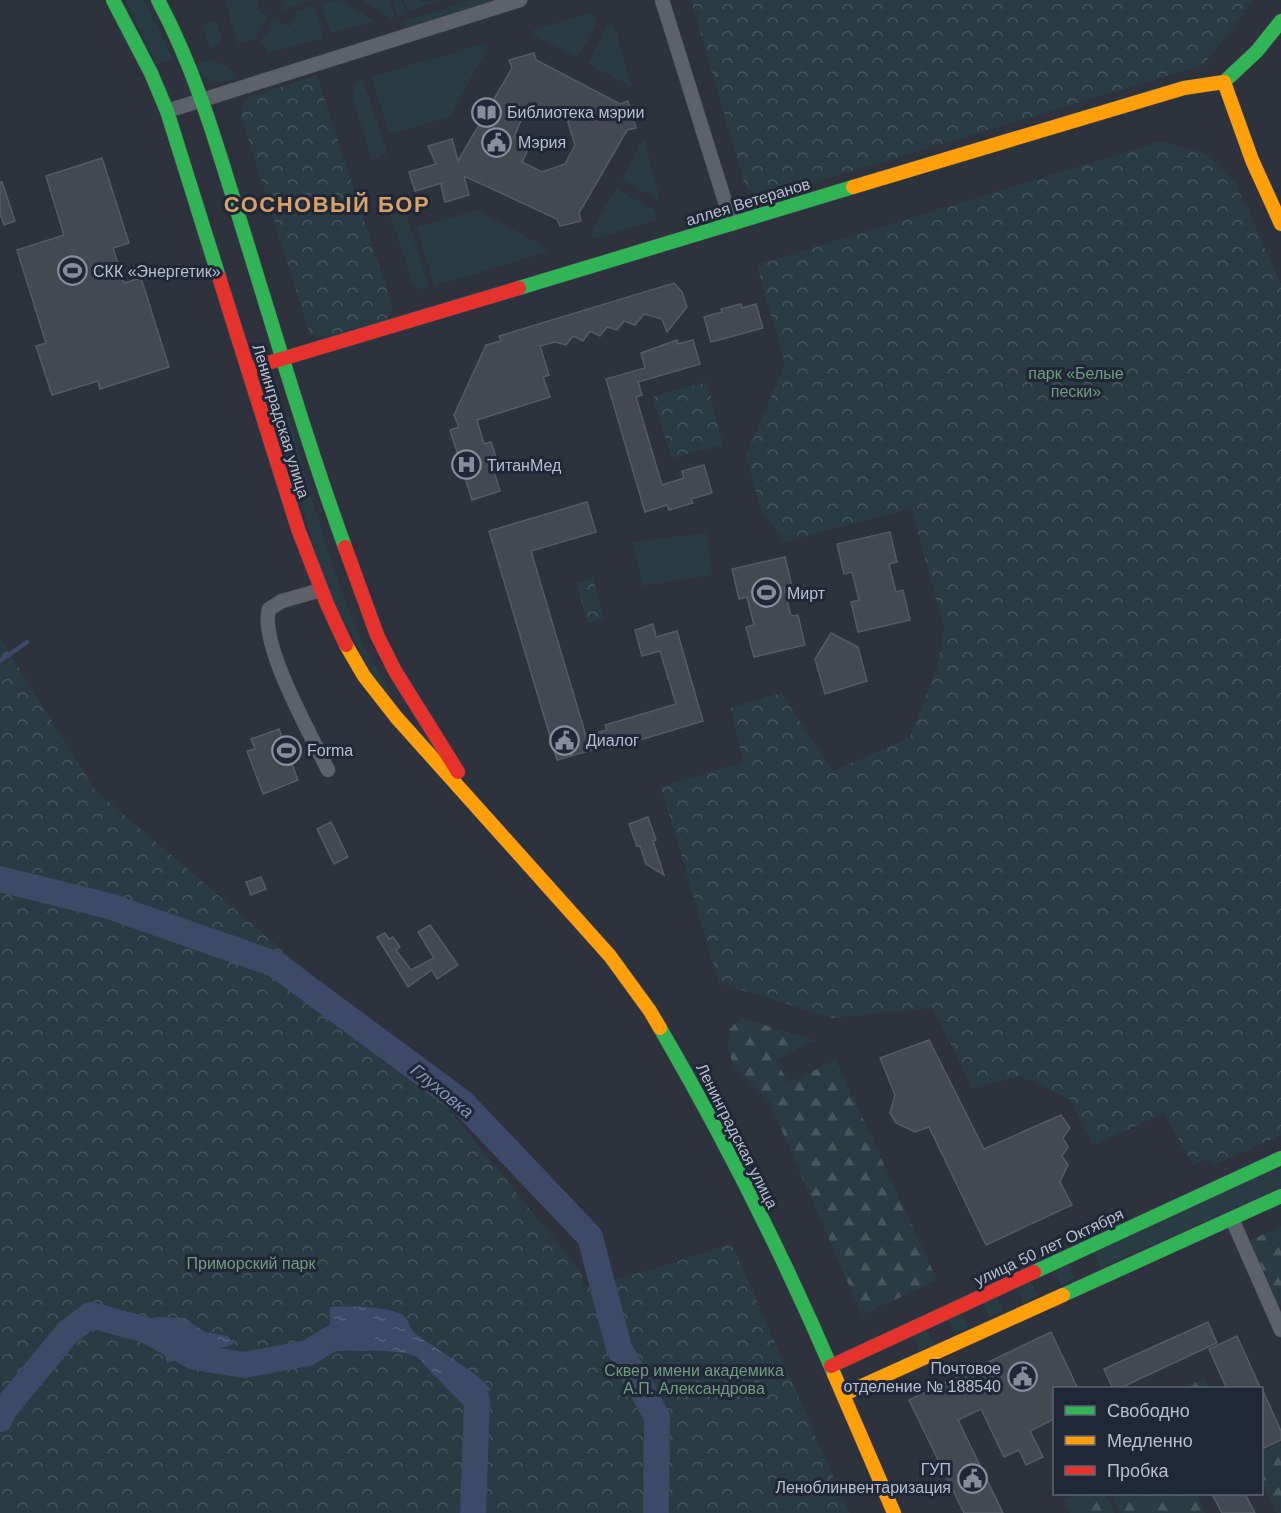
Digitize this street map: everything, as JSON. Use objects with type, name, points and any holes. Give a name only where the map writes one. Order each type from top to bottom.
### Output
[{"type":"main road","name":"Ленинградская улица","points":[[113,0],[146,63],[167,111],[291,508],[321,590],[348,649],[396,717],[610,956],[650,1011],[674,1050],[735,1164],[808,1314],[894,1513]]},
{"type":"main road","name":"Ленинградская улица","points":[[158,0],[175,32],[203,100],[334,516],[377,635],[395,671],[484,815]]},
{"type":"main road","points":[[1281,21],[1257,51],[1224,82],[1252,160],[1281,224]]},
{"type":"main road","name":"аллея Ветеранов","points":[[248,369],[1184,88],[1224,82]]},
{"type":"main road","points":[[396,717],[409,715],[415,703]]},
{"type":"main road","name":"улица 50 лет Октября","points":[[831,1366],[1281,1158]]},
{"type":"main road","points":[[844,1394],[1281,1196]]},
{"type":"street","points":[[167,111],[520,0]]},
{"type":"street","points":[[662,0],[732,224]]},
{"type":"street","points":[[321,590],[282,601],[269,609],[267,628],[281,672],[328,770]]},
{"type":"street","points":[[1232,1219],[1281,1330]]},
{"type":"green space","points":[[125,0],[144,0],[173,59],[156,65]]},
{"type":"green space","points":[[225,0],[259,0],[255,8],[268,16],[254,40],[238,43]]},
{"type":"green space","points":[[285,0],[312,0],[281,10]]},
{"type":"green space","points":[[340,0],[376,22],[331,33],[321,4]]},
{"type":"green space","points":[[362,0],[389,0],[395,18],[391,19]]},
{"type":"green space","points":[[393,0],[402,0],[406,15],[398,17]]},
{"type":"green space","points":[[404,0],[423,2],[445,0],[408,11]]},
{"type":"green space","points":[[473,0],[499,0],[409,27],[400,22]]},
{"type":"green space","points":[[691,0],[1254,0],[1203,65],[763,198],[746,188]]},
{"type":"green space","points":[[314,6],[324,38],[267,53],[264,45],[260,44],[274,19],[289,27],[297,11]]},
{"type":"green space","points":[[592,12],[597,22],[577,58],[535,36],[533,30]]},
{"type":"green space","points":[[216,21],[222,38],[219,45],[210,48],[202,26]]},
{"type":"green space","points":[[613,26],[632,87],[588,64],[607,27]]},
{"type":"green space","points":[[487,43],[488,46],[450,117],[389,134],[371,77]]},
{"type":"green space","points":[[213,60],[234,71],[237,79],[223,82],[208,80],[195,65]]},
{"type":"green space","points":[[317,76],[393,309],[386,319],[318,337],[310,334],[241,116],[243,105],[249,97]]},
{"type":"green space","points":[[360,79],[363,80],[387,154],[372,160],[352,97],[355,83]]},
{"type":"green space","points":[[644,138],[660,200],[622,180]]},
{"type":"green space","name":"парк «Белые пески»","points":[[1162,141],[1206,154],[1235,182],[1281,284],[1281,1135],[1213,1165],[1207,1159],[1193,1165],[1164,1113],[1094,1145],[1070,1099],[1020,1076],[973,1089],[933,1008],[832,1018],[719,983],[661,787],[743,762],[731,708],[781,693],[833,771],[909,738],[937,668],[944,627],[911,508],[785,542],[761,510],[746,456],[785,364],[757,265]]},
{"type":"green space","points":[[616,189],[654,210],[657,220],[593,239],[591,232]]},
{"type":"green space","points":[[405,210],[429,287],[418,290],[413,285],[390,215]]},
{"type":"green space","points":[[477,210],[544,247],[547,252],[434,286],[417,227]]},
{"type":"green space","points":[[707,382],[723,445],[671,458],[653,397]]},
{"type":"green space","points":[[289,416],[321,528],[349,610],[369,656],[400,709],[373,675],[332,598],[318,560],[278,418]]},
{"type":"green space","points":[[707,533],[712,575],[643,586],[633,542]]},
{"type":"green space","points":[[593,578],[604,618],[588,623],[576,583]]},
{"type":"green space","name":"Приморский парк","points":[[0,638],[95,790],[402,1052],[581,1272],[584,1288],[732,1244],[849,1513],[0,1513]]},
{"type":"green space","points":[[740,1018],[815,1040],[776,1060],[788,1083],[836,1060],[937,1280],[862,1315],[769,1101],[734,1066],[728,1051],[729,1030]]},
{"type":"green space","points":[[1281,1167],[1281,1187],[1101,1268],[1094,1252]]},
{"type":"green space","points":[[1281,1226],[1281,1305],[1276,1304],[1247,1242]]},
{"type":"green space","points":[[1069,1264],[1075,1278],[1061,1285],[1055,1271]]},
{"type":"green space","points":[[1031,1282],[1038,1296],[1024,1302],[1017,1289]]},
{"type":"green space","points":[[997,1297],[1003,1311],[990,1318],[983,1304]]},
{"type":"green space","points":[[962,1314],[968,1328],[955,1334],[948,1320]]},
{"type":"green space","points":[[927,1330],[934,1344],[920,1350],[913,1336]]},
{"type":"green space","points":[[1204,1379],[1208,1387],[1184,1387]]},
{"type":"green space","points":[[1281,1443],[1281,1513],[1277,1513],[1263,1484],[1263,1452]]},
{"type":"green space","points":[[1076,1495],[1106,1495],[1115,1513],[1070,1513],[1064,1500]]},
{"type":"green space","points":[[1112,1495],[1196,1495],[1205,1513],[1121,1513]]},
{"type":"water","points":[[85,1303],[120,1311],[140,1320],[159,1317],[184,1318],[205,1332],[228,1336],[234,1344],[167,1363],[165,1352],[156,1338],[138,1339],[122,1320],[78,1312]]},
{"type":"water","points":[[330,1307],[379,1308],[404,1316],[416,1334],[465,1367],[491,1389],[477,1400],[461,1394],[441,1382],[418,1358],[397,1352],[308,1353],[337,1335],[330,1324]]},
{"type":"building","name":"Мэрия","points":[[534,53],[536,60],[620,104],[628,101],[636,128],[627,130],[579,213],[581,221],[560,226],[557,219],[464,176],[469,195],[445,202],[442,183],[415,191],[409,172],[436,164],[428,146],[452,139],[458,161],[512,68],[509,60]],"holes":[[[548,109],[567,119],[575,145],[565,164],[542,172],[522,162],[530,145],[514,137],[523,116]]]},
{"type":"building","name":"СКК «Энергетик»","points":[[102,158],[129,243],[113,248],[124,283],[141,278],[169,367],[100,389],[98,381],[52,395],[36,346],[46,343],[17,250],[64,235],[46,176]]},
{"type":"building","points":[[0,182],[2,182],[15,221],[4,225],[0,214]]},
{"type":"building","points":[[674,283],[682,292],[687,307],[667,332],[662,319],[644,314],[635,325],[624,321],[617,330],[607,327],[600,336],[590,331],[583,341],[573,336],[566,345],[555,342],[540,346],[549,375],[543,377],[550,397],[477,420],[484,444],[491,442],[500,469],[494,471],[500,491],[472,500],[450,430],[459,427],[454,415],[486,345],[501,341],[499,336]]},
{"type":"building","points":[[741,304],[742,308],[756,304],[763,328],[711,342],[704,317],[722,312],[721,309]]},
{"type":"building","points":[[677,340],[678,344],[693,340],[700,364],[638,382],[642,395],[636,397],[662,485],[684,478],[682,471],[704,465],[712,493],[691,499],[693,503],[669,510],[667,505],[645,512],[606,379],[645,368],[641,353]]},
{"type":"building","points":[[587,502],[596,532],[531,551],[586,736],[607,730],[605,725],[676,704],[660,651],[642,656],[635,630],[653,624],[656,637],[677,631],[703,721],[610,749],[609,745],[557,760],[489,531]]},
{"type":"building","points":[[890,532],[897,562],[889,564],[896,592],[903,590],[910,620],[858,632],[851,602],[859,600],[852,572],[844,574],[837,544]]},
{"type":"building","points":[[785,557],[792,587],[784,588],[791,616],[798,615],[805,645],[754,657],[746,627],[754,625],[747,597],[739,599],[732,569]]},
{"type":"building","points":[[831,633],[858,647],[867,681],[825,694],[815,659]]},
{"type":"building","points":[[279,729],[298,780],[263,794],[247,751],[255,749],[251,739]]},
{"type":"building","points":[[648,817],[664,875],[646,864],[629,824]]},
{"type":"building","points":[[331,822],[348,857],[334,864],[317,829]]},
{"type":"building","points":[[261,877],[266,889],[251,895],[246,882]]},
{"type":"building","points":[[430,925],[458,965],[437,979],[432,970],[408,987],[377,937],[385,933],[389,939],[393,937],[400,947],[396,950],[411,970],[434,958],[418,932]]},
{"type":"building","points":[[929,1040],[984,1149],[1061,1115],[1070,1128],[1063,1138],[1068,1147],[1062,1156],[1068,1165],[1060,1182],[1072,1205],[986,1245],[929,1127],[915,1132],[896,1123],[890,1113],[895,1095],[880,1058]]},
{"type":"building","points":[[1208,1322],[1217,1343],[1122,1387],[1112,1387],[1104,1369]]},
{"type":"building","points":[[1051,1332],[1077,1387],[1053,1387],[1053,1420],[1030,1431],[1043,1457],[1026,1465],[1019,1450],[1004,1457],[981,1409],[958,1420],[1003,1513],[964,1513],[909,1400]]},
{"type":"building","points":[[1237,1336],[1260,1387],[1226,1387],[1209,1349]]},
{"type":"building","points":[[1263,1391],[1281,1431],[1281,1440],[1263,1449]]},
{"type":"building","points":[[1213,1495],[1246,1495],[1255,1513],[1222,1513]]},
{"type":"waterway","points":[[0,661],[27,642]]},
{"type":"waterway","name":"Глуховка","points":[[0,879],[109,906],[275,964],[463,1103],[590,1237],[619,1348],[657,1417],[656,1513]]},
{"type":"waterway","name":"Глуховка","points":[[0,1419],[3,1411],[68,1332],[91,1315],[146,1330],[195,1357],[244,1365],[308,1353],[337,1335],[362,1338]]},
{"type":"waterway","name":"Глуховка","points":[[454,1377],[477,1400],[473,1513]]},
{"type":"traffic: fast","points":[[113,0],[151,73],[167,111],[219,277]]},
{"type":"traffic: fast","points":[[158,0],[196,84],[206,113],[305,429],[345,547]]},
{"type":"traffic: fast","points":[[1224,82],[1257,51],[1281,21]]},
{"type":"traffic: fast","points":[[519,288],[853,187]]},
{"type":"traffic: fast","points":[[660,1028],[752,1198],[834,1374]]},
{"type":"traffic: fast","points":[[1034,1272],[1281,1158]]},
{"type":"traffic: fast","points":[[1063,1295],[1281,1196]]},
{"type":"traffic: slow","points":[[1224,82],[1252,160],[1281,224]]},
{"type":"traffic: slow","points":[[853,187],[1184,88],[1224,82]]},
{"type":"traffic: slow","points":[[346,645],[364,676],[396,717],[610,956],[660,1028]]},
{"type":"traffic: slow","points":[[844,1394],[1063,1295]]},
{"type":"traffic: slow","points":[[834,1374],[894,1513]]},
{"type":"traffic: jam","points":[[219,277],[298,529],[327,604],[346,645]]},
{"type":"traffic: jam","points":[[248,369],[519,288]]},
{"type":"traffic: jam","points":[[345,547],[377,635],[395,671],[458,772]]},
{"type":"traffic: jam","points":[[831,1366],[1034,1272]]},
{"type":"place","name":"Библиотека мэрии","points":[[486,112]]},
{"type":"place","name":"Мэрия","points":[[497,142]]},
{"type":"place","name":"СКК «Энергетик»","points":[[72,271]]},
{"type":"place","name":"ТитанМед","points":[[466,465]]},
{"type":"place","name":"Мирт","points":[[766,593]]},
{"type":"place","name":"Диалог","points":[[565,740]]},
{"type":"place","name":"Forma","points":[[286,750]]},
{"type":"place","name":"Почтовое отделение № 188540","points":[[1022,1377]]},
{"type":"place","name":"ГУП Леноблинвентаризация","points":[[972,1478]]},
{"type":"district","name":"СОСНОВЫЙ БОР","points":[[327,204]]},
{"type":"park label","name":"Сквер имени академика А.П. Александрова","points":[[694,1379]]}]
